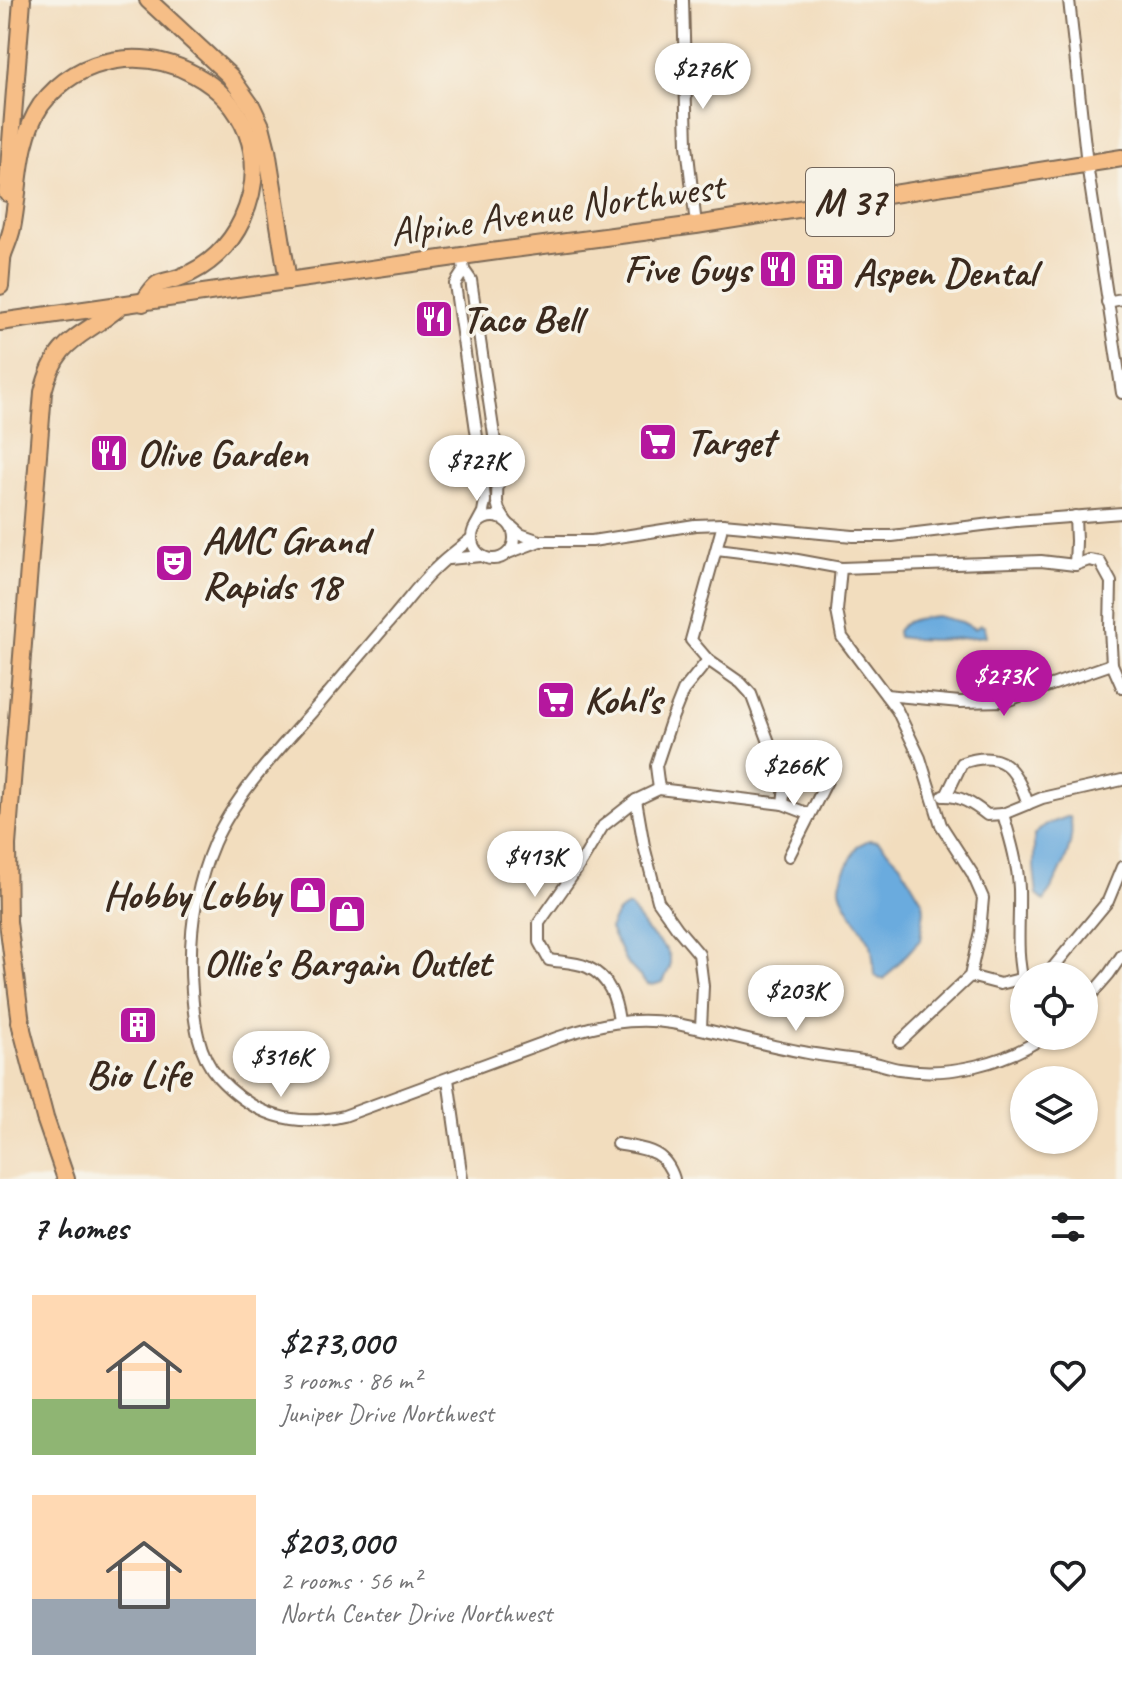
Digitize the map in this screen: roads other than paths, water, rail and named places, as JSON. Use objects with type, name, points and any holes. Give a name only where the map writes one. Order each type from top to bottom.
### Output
[{"type":"highway","points":[[0,286],[22,0]]},
{"type":"highway","points":[[148,0],[230,76],[252,107],[267,150],[288,281]]},
{"type":"highway","points":[[2,257],[11,231],[27,136],[40,106],[68,77],[90,63],[111,57],[149,55],[173,60],[210,79],[227,95],[249,138],[253,182],[242,221],[222,250],[195,271],[157,285],[143,303]]},
{"type":"highway","name":"Alpine Avenue Northwest","points":[[0,322],[393,266],[463,263],[1122,158]]},
{"type":"highway","points":[[22,1031],[8,922],[7,845],[43,392],[47,375],[64,347],[120,306]]},
{"type":"highway","points":[[0,934],[45,1118],[66,1179]]},
{"type":"street","points":[[683,0],[687,145],[696,225]]},
{"type":"street","points":[[1069,0],[1087,164],[1122,393]]},
{"type":"street","points":[[463,263],[471,280],[498,462],[497,502],[514,540],[508,553]]},
{"type":"street","points":[[463,263],[455,284],[482,466],[483,512],[472,538],[433,571],[274,756],[228,816],[215,842],[196,898],[191,936],[194,1013],[200,1042],[214,1072],[232,1092],[257,1110],[303,1121],[322,1121],[344,1116],[590,1026],[619,1021],[650,1020],[701,1028],[804,1053],[924,1071],[951,1070],[985,1063],[1020,1050]]},
{"type":"street","points":[[1107,302],[1122,299]]},
{"type":"street","points":[[476,525],[493,516],[520,534],[540,541],[592,541],[695,525],[723,524],[892,536],[1016,521],[1122,513]]},
{"type":"street","points":[[1075,516],[1075,565]]},
{"type":"street","points":[[723,524],[691,640],[708,660],[741,683],[751,694],[785,785],[783,804]]},
{"type":"street","points":[[472,538],[481,556]]},
{"type":"street","points":[[447,559],[481,556],[495,559],[540,541]]},
{"type":"street","points":[[717,549],[841,568],[1041,561],[1075,565],[1089,560],[1100,562],[1111,582],[1112,664],[1122,687]]},
{"type":"street","points":[[841,568],[837,611],[842,637],[897,710],[912,738],[941,825],[972,873],[983,898],[980,931],[970,976],[900,1042]]},
{"type":"street","points":[[659,789],[656,766],[671,721],[683,691],[708,660]]},
{"type":"street","points":[[886,695],[960,702],[1006,701],[1112,664]]},
{"type":"street","points":[[947,794],[962,763],[991,758],[1013,769],[1028,804]]},
{"type":"street","points":[[789,856],[830,775]]},
{"type":"street","points":[[933,798],[947,794],[975,805],[987,815],[1003,814],[1042,798],[1122,780]]},
{"type":"street","points":[[619,1021],[613,992],[603,979],[588,967],[549,960],[539,942],[539,923],[603,826],[636,800],[659,789],[783,804],[809,814]]},
{"type":"street","points":[[636,800],[658,901],[699,954],[703,986],[701,1028]]},
{"type":"street","points":[[1003,814],[1019,888],[1017,939],[1020,962]]},
{"type":"street","points":[[1058,962],[1108,901],[1122,867]]},
{"type":"street","points":[[1098,985],[1122,955]]},
{"type":"street","points":[[970,976],[1000,984],[1010,982]]},
{"type":"street","points":[[448,1079],[462,1179]]},
{"type":"street","points":[[617,1144],[642,1148],[659,1155],[668,1164],[674,1179]]},
{"type":"water","points":[[937,616],[962,622],[975,629],[984,626],[986,636],[931,640],[898,637],[897,631],[905,623]]},
{"type":"water","points":[[1070,817],[1071,827],[1069,849],[1044,901],[1037,895],[1034,835],[1045,825]]},
{"type":"water","points":[[869,840],[878,841],[900,863],[923,902],[924,910],[920,940],[884,979],[874,975],[870,943],[847,906],[840,886],[857,846]]},
{"type":"water","points":[[630,906],[646,930],[667,950],[670,967],[663,982],[647,984],[626,962],[610,929],[617,914]]},
{"type":"place","name":"Five Guys","points":[[778,269]]},
{"type":"place","name":"Aspen Dental","points":[[825,272]]},
{"type":"place","name":"Taco Bell","points":[[434,319]]},
{"type":"place","name":"Target","points":[[658,442]]},
{"type":"place","name":"Olive Garden","points":[[109,453]]},
{"type":"place","name":"AMC Grand Rapids 18","points":[[174,563]]},
{"type":"place","name":"Kohl's","points":[[556,700]]},
{"type":"place","name":"Hobby Lobby","points":[[308,895]]},
{"type":"place","name":"Ollie's Bargain Outlet","points":[[347,914]]},
{"type":"place","name":"Bio Life","points":[[138,1025]]}]
